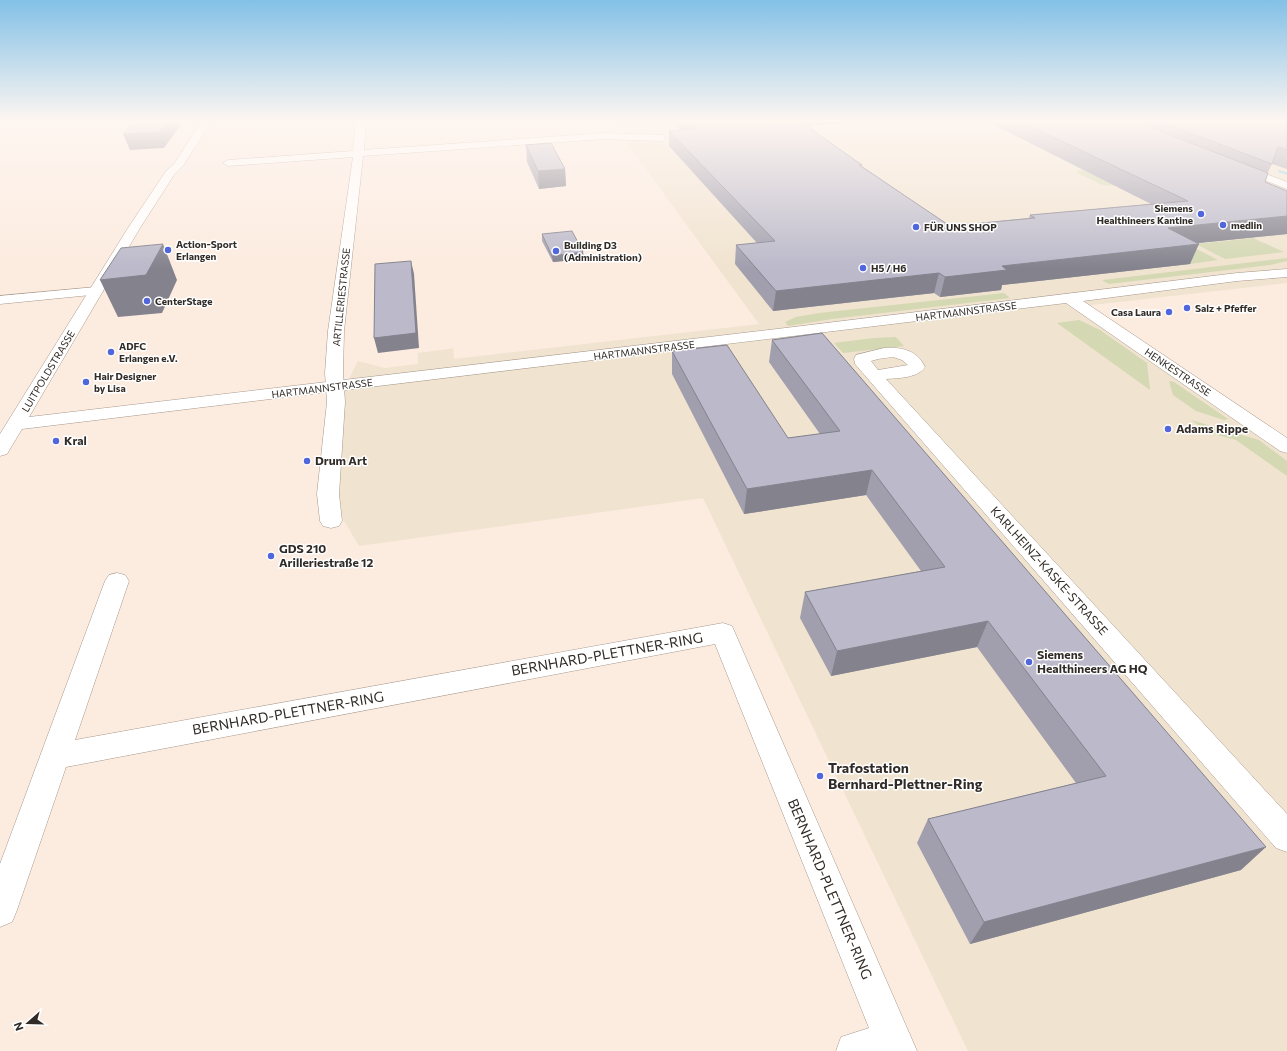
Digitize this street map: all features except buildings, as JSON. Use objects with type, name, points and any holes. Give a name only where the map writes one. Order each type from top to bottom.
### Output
[{"type":"street","name":"LUITPOLDSTRASSE","points":[[0,450],[96,291],[172,171]]},
{"type":"street","name":"ARTILLERIESTRASSE","points":[[331,521],[328,494],[336,402],[336,331],[356,171]]},
{"type":"street","points":[[1249,171],[1287,186]]},
{"type":"street","points":[[1230,173],[1287,196]]},
{"type":"street","name":"HARTMANNSTRASSE","points":[[1272,273],[1287,268]]},
{"type":"street","name":"HARTMANNSTRASSE","points":[[16,424],[763,336],[1272,273],[1287,273]]},
{"type":"street","points":[[0,300],[96,291]]},
{"type":"street","name":"HENKESTRASSE","points":[[1069,298],[1287,447]]},
{"type":"street","name":"KARLHEINZ-KASKE-STRASSE","points":[[874,376],[1287,837]]},
{"type":"street","points":[[0,910],[117,581]]},
{"type":"street","name":"BERNHARD-PLETTNER-RING","points":[[56,756],[724,633],[895,1045],[855,1051]]},
{"type":"shaded area","points":[[647,171],[1287,171],[1287,283],[1083,306],[1287,446],[1287,1051],[968,1051],[703,498],[359,546],[337,509],[345,387],[358,361],[385,368],[418,364],[418,353],[453,348],[454,359],[759,324]]},
{"type":"green space","points":[[1076,171],[1085,171],[1116,186],[1102,185],[1079,174]]},
{"type":"green space","points":[[1118,225],[1191,246],[1218,260],[1190,264]]},
{"type":"green space","points":[[1253,238],[1284,252],[1225,259],[1196,244]]},
{"type":"green space","points":[[1287,258],[1287,261],[1270,265],[1109,284],[1103,281],[1103,280]]},
{"type":"green space","points":[[1004,293],[1010,298],[832,319],[788,326],[785,322],[796,317],[819,313]]},
{"type":"green space","points":[[1079,320],[1100,330],[1147,363],[1150,390],[1057,323]]},
{"type":"green space","points":[[896,337],[904,346],[843,353],[834,343],[874,338]]},
{"type":"green space","points":[[1169,381],[1174,382],[1228,419],[1224,420],[1196,411],[1173,395]]},
{"type":"green space","points":[[1191,420],[1259,440],[1287,461],[1287,476],[1236,440],[1210,433]]},
{"type":"waterway","points":[[1280,171],[1287,174]]},
{"type":"place","name":"Siemens Healthineers Kantine","points":[[1201,214]]},
{"type":"place","name":"medlin","points":[[1223,225]]},
{"type":"place","name":"FÜR UNS SHOP","points":[[916,227]]},
{"type":"place","name":"Action-Sport Erlangen","points":[[168,250]]},
{"type":"place","name":"Building D3 (Administration)","points":[[556,251]]},
{"type":"place","name":"H5 / H6","points":[[863,268]]},
{"type":"place","name":"CenterStage","points":[[147,301]]},
{"type":"place","name":"Salz + Pfeffer","points":[[1187,308]]},
{"type":"place","name":"Casa Laura","points":[[1169,312]]},
{"type":"place","name":"ADFC Erlangen e.V.","points":[[111,352]]},
{"type":"place","name":"Hair Designer by Lisa","points":[[86,382]]},
{"type":"place","name":"Adams Rippe","points":[[1168,429]]},
{"type":"place","name":"Kral","points":[[56,441]]},
{"type":"place","name":"Drum Art","points":[[307,461]]},
{"type":"place","name":"GDS 210 Arilleriestraße 12","points":[[271,556]]},
{"type":"place","name":"Siemens Healthineers AG HQ","points":[[1029,662]]},
{"type":"place","name":"Trafostation Bernhard-Plettner-Ring","points":[[820,776]]}]
